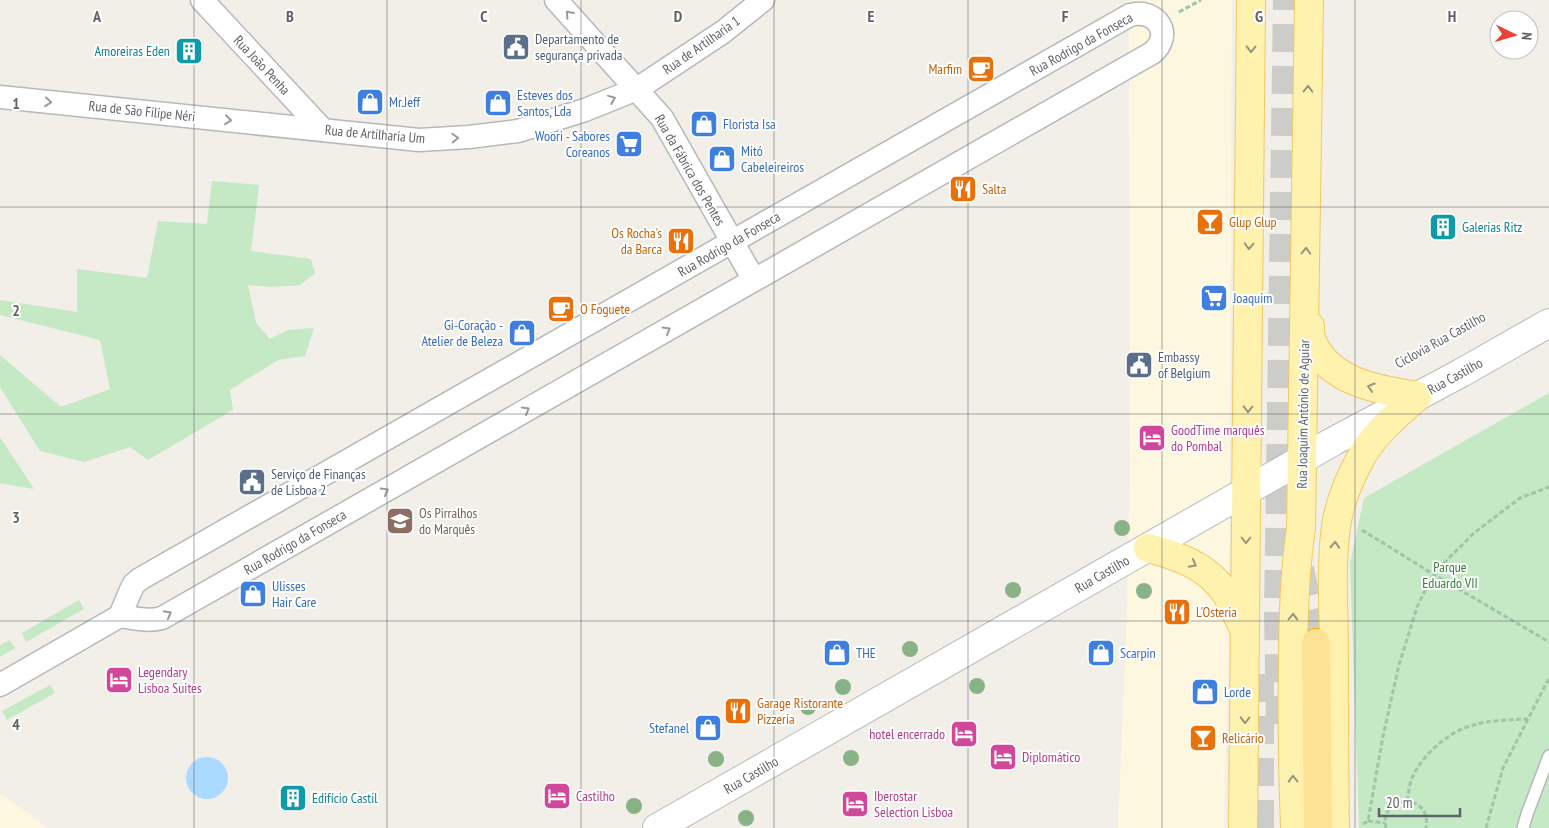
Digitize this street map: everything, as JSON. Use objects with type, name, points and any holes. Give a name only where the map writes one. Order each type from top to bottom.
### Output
[{"type":"highway","points":[[1316,643],[1318,828]]},
{"type":"main road","points":[[1243,828],[1251,0]]},
{"type":"main road","name":"Rua Joaquim António de Aguiar","points":[[1294,828],[1293,638],[1294,585],[1301,529],[1309,0]]},
{"type":"main road","points":[[1305,295],[1312,340],[1322,358],[1328,364],[1351,379],[1365,385],[1384,391],[1418,396]]},
{"type":"main road","points":[[1335,828],[1333,566],[1338,519],[1352,475],[1368,445],[1382,427],[1418,396]]},
{"type":"main road","points":[[1301,529],[1334,594]]},
{"type":"main road","points":[[1148,548],[1174,555],[1198,565],[1214,578],[1226,593],[1246,631]]},
{"type":"street","name":"Rua João Penha","points":[[202,0],[323,130]]},
{"type":"street","name":"Rua da Fábrica dos Pentes","points":[[556,0],[662,118],[754,280]]},
{"type":"street","name":"Rua de Artilharia 1","points":[[637,89],[723,32],[763,0]]},
{"type":"street","name":"Rua Rodrigo da Fonseca","points":[[1137,13],[1149,15],[1159,24],[1162,36],[1157,49],[1152,53],[754,280],[162,618],[154,620],[120,616],[134,584],[140,579],[1130,15],[1137,13]]},
{"type":"street","name":"Rua de Artilharia Um","points":[[285,126],[419,140],[469,138],[518,131],[585,110],[637,89]]},
{"type":"street","name":"Rua de São Filipe Néri","points":[[0,96],[285,126]]},
{"type":"street","name":"Rua Castilho","points":[[657,828],[1302,459],[1549,323]]},
{"type":"street","points":[[0,685],[120,616]]},
{"type":"lane","points":[[1523,828],[1549,756]]},
{"type":"path","points":[[1368,821],[1383,736],[1400,664],[1417,607],[1433,574],[1474,533],[1520,498],[1549,487]]},
{"type":"path","points":[[1359,528],[1549,642]]},
{"type":"path","points":[[1486,828],[1503,768],[1549,678]]},
{"type":"path","points":[[1407,801],[1412,778],[1424,759],[1443,740],[1466,727],[1497,720],[1528,719]]},
{"type":"path","points":[[1386,828],[1385,816],[1394,804],[1407,801],[1414,802],[1424,810],[1427,818],[1426,828]]},
{"type":"path","points":[[1356,828],[1368,821],[1385,823]]},
{"type":"shaded area","points":[[1129,0],[1232,0],[1229,618],[1224,828],[1118,828],[1130,483]]},
{"type":"shaded area","points":[[0,793],[48,828],[0,828]]},
{"type":"green space","points":[[212,181],[259,185],[251,251],[311,259],[315,273],[300,285],[271,287],[248,285],[256,323],[270,339],[288,330],[314,328],[305,356],[278,360],[230,390],[233,410],[148,460],[130,447],[84,462],[40,451],[0,387],[0,355],[61,407],[110,389],[100,340],[0,315],[0,300],[77,312],[77,269],[147,278],[158,221],[207,224]]},
{"type":"green space","name":"Parque Eduardo VII","points":[[1549,393],[1549,828],[1359,828],[1350,563],[1364,498]]},
{"type":"green space","points":[[0,437],[34,489],[0,483]]},
{"type":"green space","points":[[79,600],[84,609],[26,642],[22,633]]},
{"type":"green space","points":[[10,640],[15,648],[0,657],[0,645]]},
{"type":"green space","points":[[50,685],[55,693],[7,720],[2,711]]},
{"type":"water","points":[[203,757],[211,757],[222,763],[228,778],[222,793],[211,799],[203,799],[192,793],[186,782],[186,774],[192,763]]},
{"type":"tunnel","points":[[1280,724],[1278,614],[1287,0]]},
{"type":"tunnel","points":[[1300,569],[1316,643]]},
{"type":"tunnel","points":[[1260,669],[1260,828]]},
{"type":"place","name":"Departamento de segurança privada","points":[[516,47]]},
{"type":"place","name":"Amoreiras Eden","points":[[189,51]]},
{"type":"place","name":"Marfim","points":[[981,69]]},
{"type":"place","name":"Mr.Jeff","points":[[370,102]]},
{"type":"place","name":"Esteves dos Santos, Lda","points":[[498,103]]},
{"type":"place","name":"Florista Isa","points":[[704,124]]},
{"type":"place","name":"Woori - Sabores Coreanos","points":[[629,144]]},
{"type":"place","name":"Mitó Cabeleireiros","points":[[722,159]]},
{"type":"place","name":"Salta","points":[[963,189]]},
{"type":"place","name":"Glup Glup","points":[[1210,222]]},
{"type":"place","name":"Galerias Ritz","points":[[1443,227]]},
{"type":"place","name":"Os Rocha's da Barca","points":[[681,241]]},
{"type":"place","name":"Joaquim","points":[[1214,298]]},
{"type":"place","name":"O Foguete","points":[[561,309]]},
{"type":"place","name":"Gi-Coração - Atelier de Beleza","points":[[522,333]]},
{"type":"place","name":"Embassy of Belgium","points":[[1139,365]]},
{"type":"place","name":"GoodTime marquês do Pombal","points":[[1152,438]]},
{"type":"place","name":"Serviço de Finanças de Lisboa 2","points":[[252,482]]},
{"type":"place","name":"Os Pirralhos do Marquês","points":[[400,521]]},
{"type":"place","name":"Ulisses Hair Care","points":[[253,594]]},
{"type":"place","name":"L'Osteria","points":[[1177,612]]},
{"type":"place","name":"THE","points":[[837,653]]},
{"type":"place","name":"Scarpin","points":[[1101,653]]},
{"type":"place","name":"Legendary Lisboa Suites","points":[[119,680]]},
{"type":"place","name":"Lorde","points":[[1205,692]]},
{"type":"place","name":"Garage Ristorante Pizzeria","points":[[738,711]]},
{"type":"place","name":"Stefanel","points":[[708,728]]},
{"type":"place","name":"hotel encerrado","points":[[964,734]]},
{"type":"place","name":"Relicário","points":[[1203,738]]},
{"type":"place","name":"Diplomático","points":[[1003,757]]},
{"type":"place","name":"Castilho","points":[[557,796]]},
{"type":"place","name":"Edifício Castil","points":[[293,798]]},
{"type":"place","name":"Iberostar Selection Lisboa","points":[[855,804]]}]
